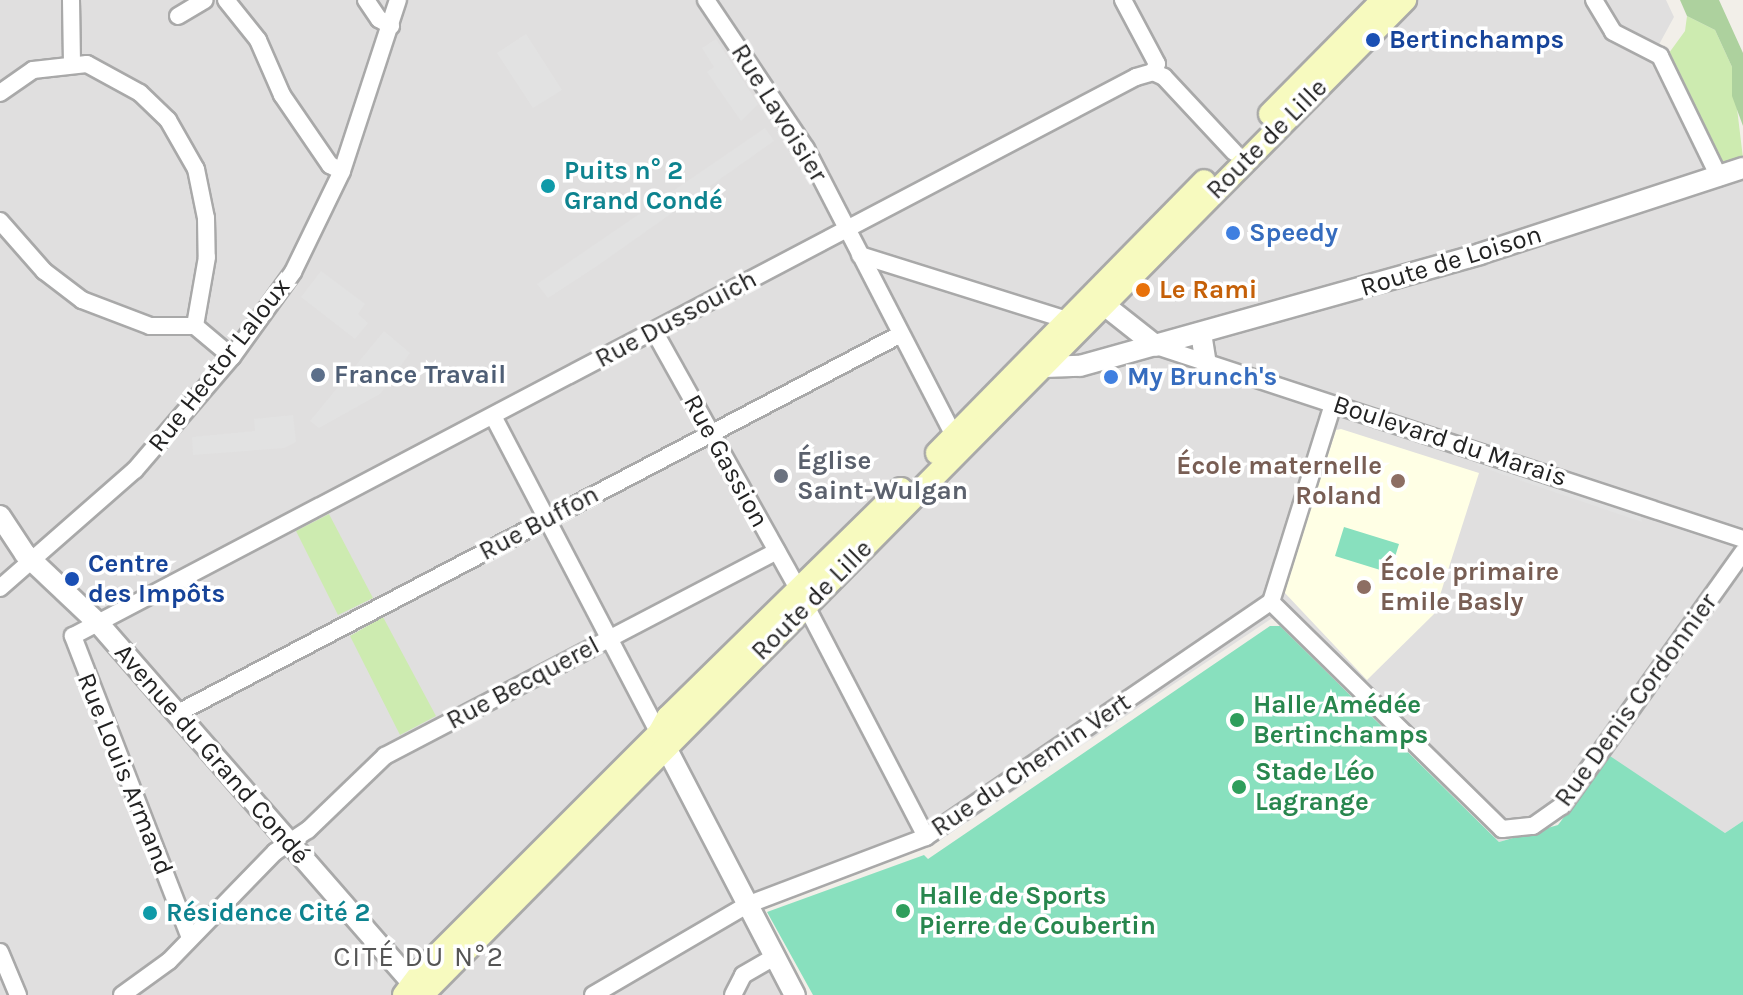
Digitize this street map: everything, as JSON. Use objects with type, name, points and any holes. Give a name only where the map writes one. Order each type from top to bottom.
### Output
[{"type":"main road","name":"Route de Lille","points":[[417,992],[803,598],[1044,367],[1097,299],[1234,152],[1386,4]]},
{"type":"main road","name":"Route de Lille","points":[[803,598],[1043,343],[1067,320],[1097,299],[1386,4]]},
{"type":"street","points":[[71,0],[72,62]]},
{"type":"street","points":[[178,16],[205,0]]},
{"type":"street","points":[[226,0],[258,40],[282,95],[330,165],[342,171]]},
{"type":"street","points":[[366,0],[379,19],[391,26]]},
{"type":"street","name":"Rue Hector Laloux","points":[[0,588],[33,563],[135,470],[232,357],[293,272],[342,171],[398,0]]},
{"type":"street","name":"Rue Lavoisier","points":[[706,0],[806,149],[954,436]]},
{"type":"street","points":[[1123,0],[1157,64],[1153,72],[1164,77],[1234,152]]},
{"type":"street","points":[[1594,0],[1613,32],[1660,56],[1719,177]]},
{"type":"street","points":[[0,93],[17,78],[72,62],[102,69],[140,93],[168,120],[185,146],[202,193],[208,238],[195,326]]},
{"type":"street","name":"Rue Dussouich","points":[[99,624],[848,229],[1153,72]]},
{"type":"street","name":"Route de Loison","points":[[1044,367],[1080,366],[1480,254],[1743,168]]},
{"type":"street","points":[[0,221],[44,271],[82,300],[150,326],[195,326],[232,357]]},
{"type":"street","points":[[860,255],[1067,320]]},
{"type":"street","points":[[1097,299],[1156,346]]},
{"type":"street","name":"Rue Gassion","points":[[654,331],[803,598],[926,837]]},
{"type":"street","points":[[1201,333],[1206,363]]},
{"type":"street","name":"Rue Buffon","points":[[178,713],[901,334]]},
{"type":"street","points":[[1043,343],[1044,367]]},
{"type":"street","name":"Boulevard du Marais","points":[[1156,346],[1743,539]]},
{"type":"street","points":[[1271,602],[1333,404]]},
{"type":"street","points":[[493,416],[795,995]]},
{"type":"street","name":"Avenue du Grand Condé","points":[[0,516],[33,563],[99,624],[417,992]]},
{"type":"street","name":"Rue Becquerel","points":[[122,995],[169,961],[289,843],[385,756],[777,551]]},
{"type":"street","name":"Rue Denis Cordonnier","points":[[1271,602],[1502,829],[1533,826],[1562,806],[1743,552]]},
{"type":"street","name":"Rue du Chemin Vert","points":[[593,995],[747,905],[926,837],[1271,602]]},
{"type":"street","name":"Rue Louis Armand","points":[[99,624],[73,636],[72,641],[190,938]]},
{"type":"street","points":[[0,952],[18,995]]},
{"type":"street","points":[[733,995],[743,975],[774,957]]},
{"type":"shaded area","points":[[0,0],[1666,0],[1674,17],[1650,61],[1707,170],[1743,158],[1743,821],[1725,833],[1610,757],[1551,826],[1499,842],[1274,617],[936,843],[751,895],[788,995],[0,995]]},
{"type":"shaded area","points":[[526,34],[562,90],[533,108],[497,53]]},
{"type":"shaded area","points":[[716,39],[758,104],[741,121],[707,72],[714,67],[702,48]]},
{"type":"shaded area","points":[[765,128],[774,141],[597,266],[548,298],[537,284]]},
{"type":"shaded area","points":[[321,271],[365,304],[358,314],[368,323],[355,339],[301,297]]},
{"type":"shaded area","points":[[384,331],[410,353],[380,394],[319,428],[310,421]]},
{"type":"shaded area","points":[[293,415],[296,442],[284,448],[193,455],[192,437],[255,431],[254,419]]},
{"type":"shaded area","name":"École primaire Emile Basly","points":[[1336,430],[1479,473],[1434,614],[1367,680],[1284,592]]},
{"type":"shaded area","points":[[1474,448],[1638,503],[1642,522],[1478,466]]},
{"type":"green space","points":[[1680,0],[1719,0],[1743,53],[1743,126],[1732,96],[1732,67],[1715,30],[1687,16]]},
{"type":"green space","points":[[1687,16],[1715,30],[1732,67],[1743,158],[1724,165],[1669,53],[1685,31]]},
{"type":"green space","points":[[329,514],[373,598],[338,615],[296,531]]},
{"type":"green space","points":[[1344,527],[1399,544],[1390,573],[1335,556]]},
{"type":"green space","points":[[383,617],[436,716],[400,735],[350,636]]},
{"type":"green space","name":"Stade Léo Lagrange","points":[[1270,626],[1280,626],[1499,842],[1558,825],[1610,756],[1725,833],[1743,821],[1743,995],[813,995],[767,912],[924,855],[928,859]]},
{"type":"place","name":"Bertinchamps","points":[[1373,40]]},
{"type":"place","name":"Puits n° 2 Grand Condé","points":[[548,186]]},
{"type":"place","name":"Speedy","points":[[1233,233]]},
{"type":"place","name":"Le Rami","points":[[1143,290]]},
{"type":"place","name":"France Travail","points":[[318,375]]},
{"type":"place","name":"My Brunch's","points":[[1111,377]]},
{"type":"place","name":"Église Saint-Wulgan","points":[[781,476]]},
{"type":"place","name":"École maternelle Roland","points":[[1398,481]]},
{"type":"place","name":"Centre des Impôts","points":[[72,579]]},
{"type":"place","name":"École primaire Emile Basly","points":[[1364,587]]},
{"type":"place","name":"Halle Amédée Bertinchamps","points":[[1237,720]]},
{"type":"place","name":"Stade Léo Lagrange","points":[[1239,787]]},
{"type":"place","name":"Halle de Sports Pierre de Coubertin","points":[[903,911]]},
{"type":"place","name":"Résidence Cité 2","points":[[150,913]]},
{"type":"district","name":"CITÉ DU N°2","points":[[419,957]]}]
